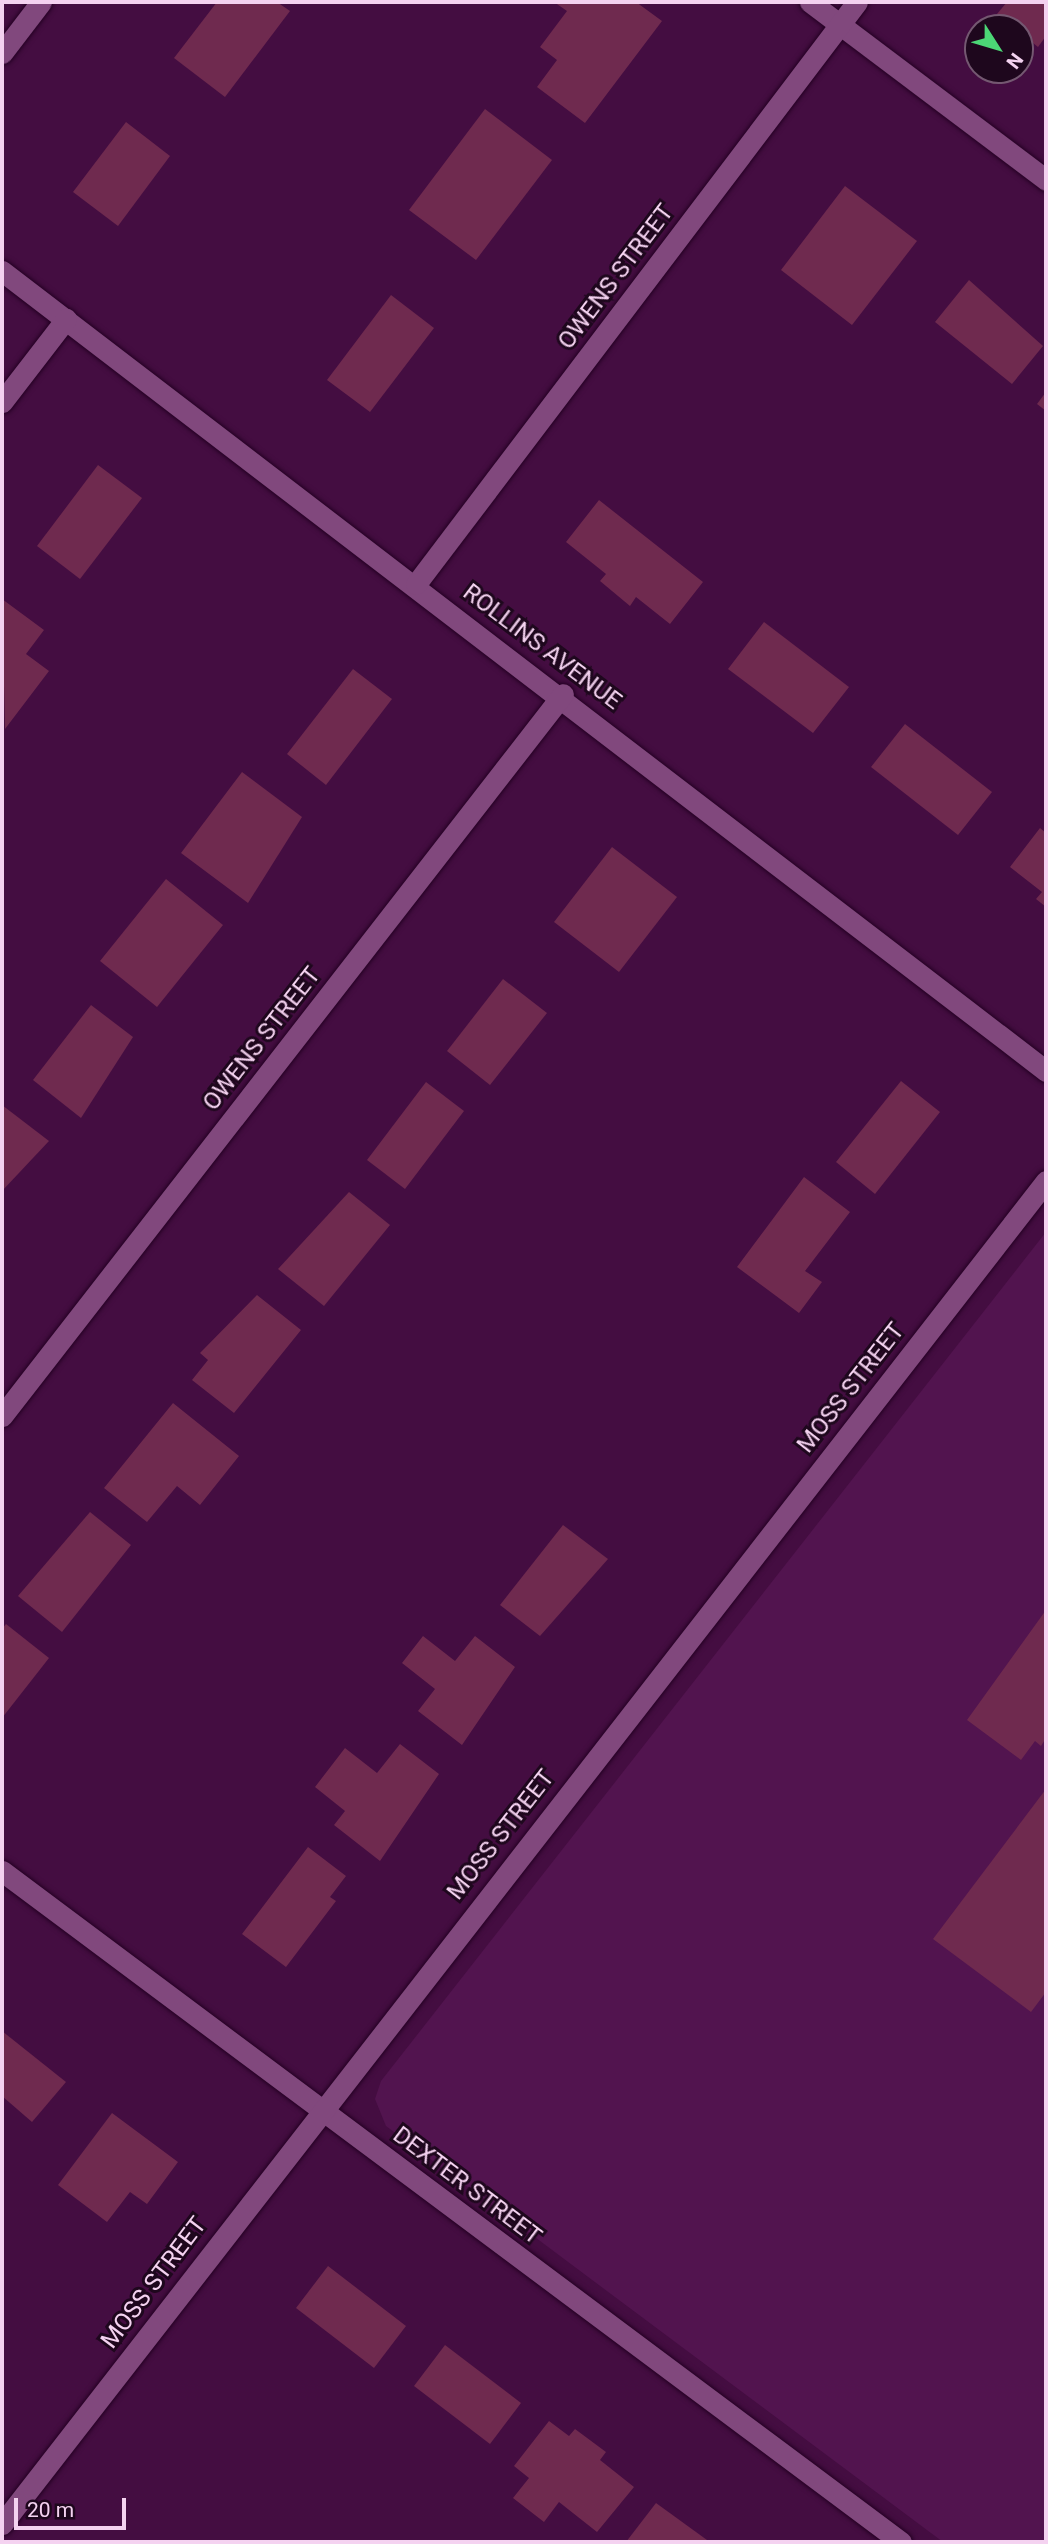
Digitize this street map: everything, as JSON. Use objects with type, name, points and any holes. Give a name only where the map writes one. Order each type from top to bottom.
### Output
[{"type":"street","points":[[2,53],[40,2]]},
{"type":"street","points":[[810,2],[1046,180]]},
{"type":"street","name":"OWENS STREET","points":[[416,584],[858,2]]},
{"type":"street","name":"ROLLINS AVENUE","points":[[2,271],[563,694],[1046,1071]]},
{"type":"street","points":[[2,402],[66,319]]},
{"type":"street","name":"OWENS STREET","points":[[2,1416],[563,694]]},
{"type":"street","name":"MOSS STREET","points":[[2,2524],[320,2109],[1046,1181]]},
{"type":"street","name":"DEXTER STREET","points":[[2,1871],[901,2542]]},
{"type":"shaded area","points":[[1046,1232],[1046,2542],[943,2542],[386,2126],[375,2099],[381,2081]]},
{"type":"building","points":[[217,2],[277,2],[290,11],[225,97],[174,58]]},
{"type":"building","points":[[554,2],[636,2],[662,21],[585,123],[537,87],[557,60],[540,47],[567,11]]},
{"type":"building","points":[[1007,2],[1046,2],[1046,36],[1038,47],[1034,44],[1034,14],[997,14]]},
{"type":"building","points":[[485,109],[552,160],[476,260],[409,210]]},
{"type":"building","points":[[126,122],[170,156],[118,226],[73,192]]},
{"type":"building","points":[[845,186],[917,241],[852,325],[781,270]]},
{"type":"building","points":[[969,280],[1043,346],[1012,384],[935,322]]},
{"type":"building","points":[[391,295],[434,328],[370,412],[327,380]]},
{"type":"building","points":[[1046,392],[1046,411],[1037,404]]},
{"type":"building","points":[[98,465],[142,498],[80,579],[37,546]]},
{"type":"building","points":[[599,500],[703,582],[670,624],[636,597],[630,606],[600,581],[606,574],[566,542]]},
{"type":"building","points":[[2,599],[44,630],[26,654],[49,671],[5,729]]},
{"type":"building","points":[[764,622],[849,687],[813,733],[728,669]]},
{"type":"building","points":[[353,669],[392,699],[326,785],[287,754]]},
{"type":"building","points":[[905,724],[992,792],[958,835],[871,767]]},
{"type":"building","points":[[242,772],[302,817],[248,903],[181,853]]},
{"type":"building","points":[[1040,828],[1046,833],[1046,907],[1036,899],[1042,892],[1010,867]]},
{"type":"building","points":[[612,847],[677,897],[619,972],[554,922]]},
{"type":"building","points":[[166,879],[223,925],[157,1007],[100,961]]},
{"type":"building","points":[[503,979],[547,1013],[490,1085],[447,1051]]},
{"type":"building","points":[[91,1005],[133,1037],[81,1118],[33,1080]]},
{"type":"building","points":[[901,1081],[940,1112],[875,1194],[836,1162]]},
{"type":"building","points":[[426,1082],[464,1111],[405,1189],[367,1160]]},
{"type":"building","points":[[2,1105],[49,1141],[2,1191]]},
{"type":"building","points":[[804,1177],[850,1212],[805,1271],[822,1282],[799,1313],[737,1267]]},
{"type":"building","points":[[349,1192],[390,1225],[324,1306],[278,1269]]},
{"type":"building","points":[[257,1295],[301,1330],[234,1413],[192,1380],[208,1360],[200,1353]]},
{"type":"building","points":[[173,1403],[239,1456],[200,1505],[177,1486],[147,1522],[104,1488]]},
{"type":"building","points":[[90,1512],[131,1545],[62,1632],[18,1596]]},
{"type":"building","points":[[563,1525],[608,1559],[540,1636],[500,1605]]},
{"type":"building","points":[[1046,1610],[1046,1738],[1041,1746],[1035,1741],[1021,1760],[967,1720]]},
{"type":"building","points":[[6,1624],[49,1658],[2,1718],[2,1629]]},
{"type":"building","points":[[423,1636],[455,1661],[475,1636],[515,1667],[462,1745],[418,1711],[435,1689],[402,1663]]},
{"type":"building","points":[[400,1744],[439,1774],[380,1861],[334,1825],[345,1811],[315,1787],[345,1748],[377,1773]]},
{"type":"building","points":[[1046,1789],[1046,1992],[1031,2012],[933,1939]]},
{"type":"building","points":[[308,1847],[346,1876],[330,1897],[336,1901],[286,1967],[242,1934]]},
{"type":"building","points":[[2,2031],[66,2082],[32,2122],[2,2096]]},
{"type":"building","points":[[112,2113],[178,2162],[147,2204],[130,2192],[107,2222],[58,2185]]},
{"type":"building","points":[[328,2266],[406,2326],[374,2368],[296,2308]]},
{"type":"building","points":[[445,2345],[521,2403],[490,2444],[414,2386]]},
{"type":"building","points":[[549,2421],[569,2436],[575,2429],[606,2452],[600,2460],[634,2487],[597,2532],[559,2502],[544,2522],[513,2498],[529,2478],[514,2466]]},
{"type":"building","points":[[656,2503],[707,2540],[626,2542]]}]
